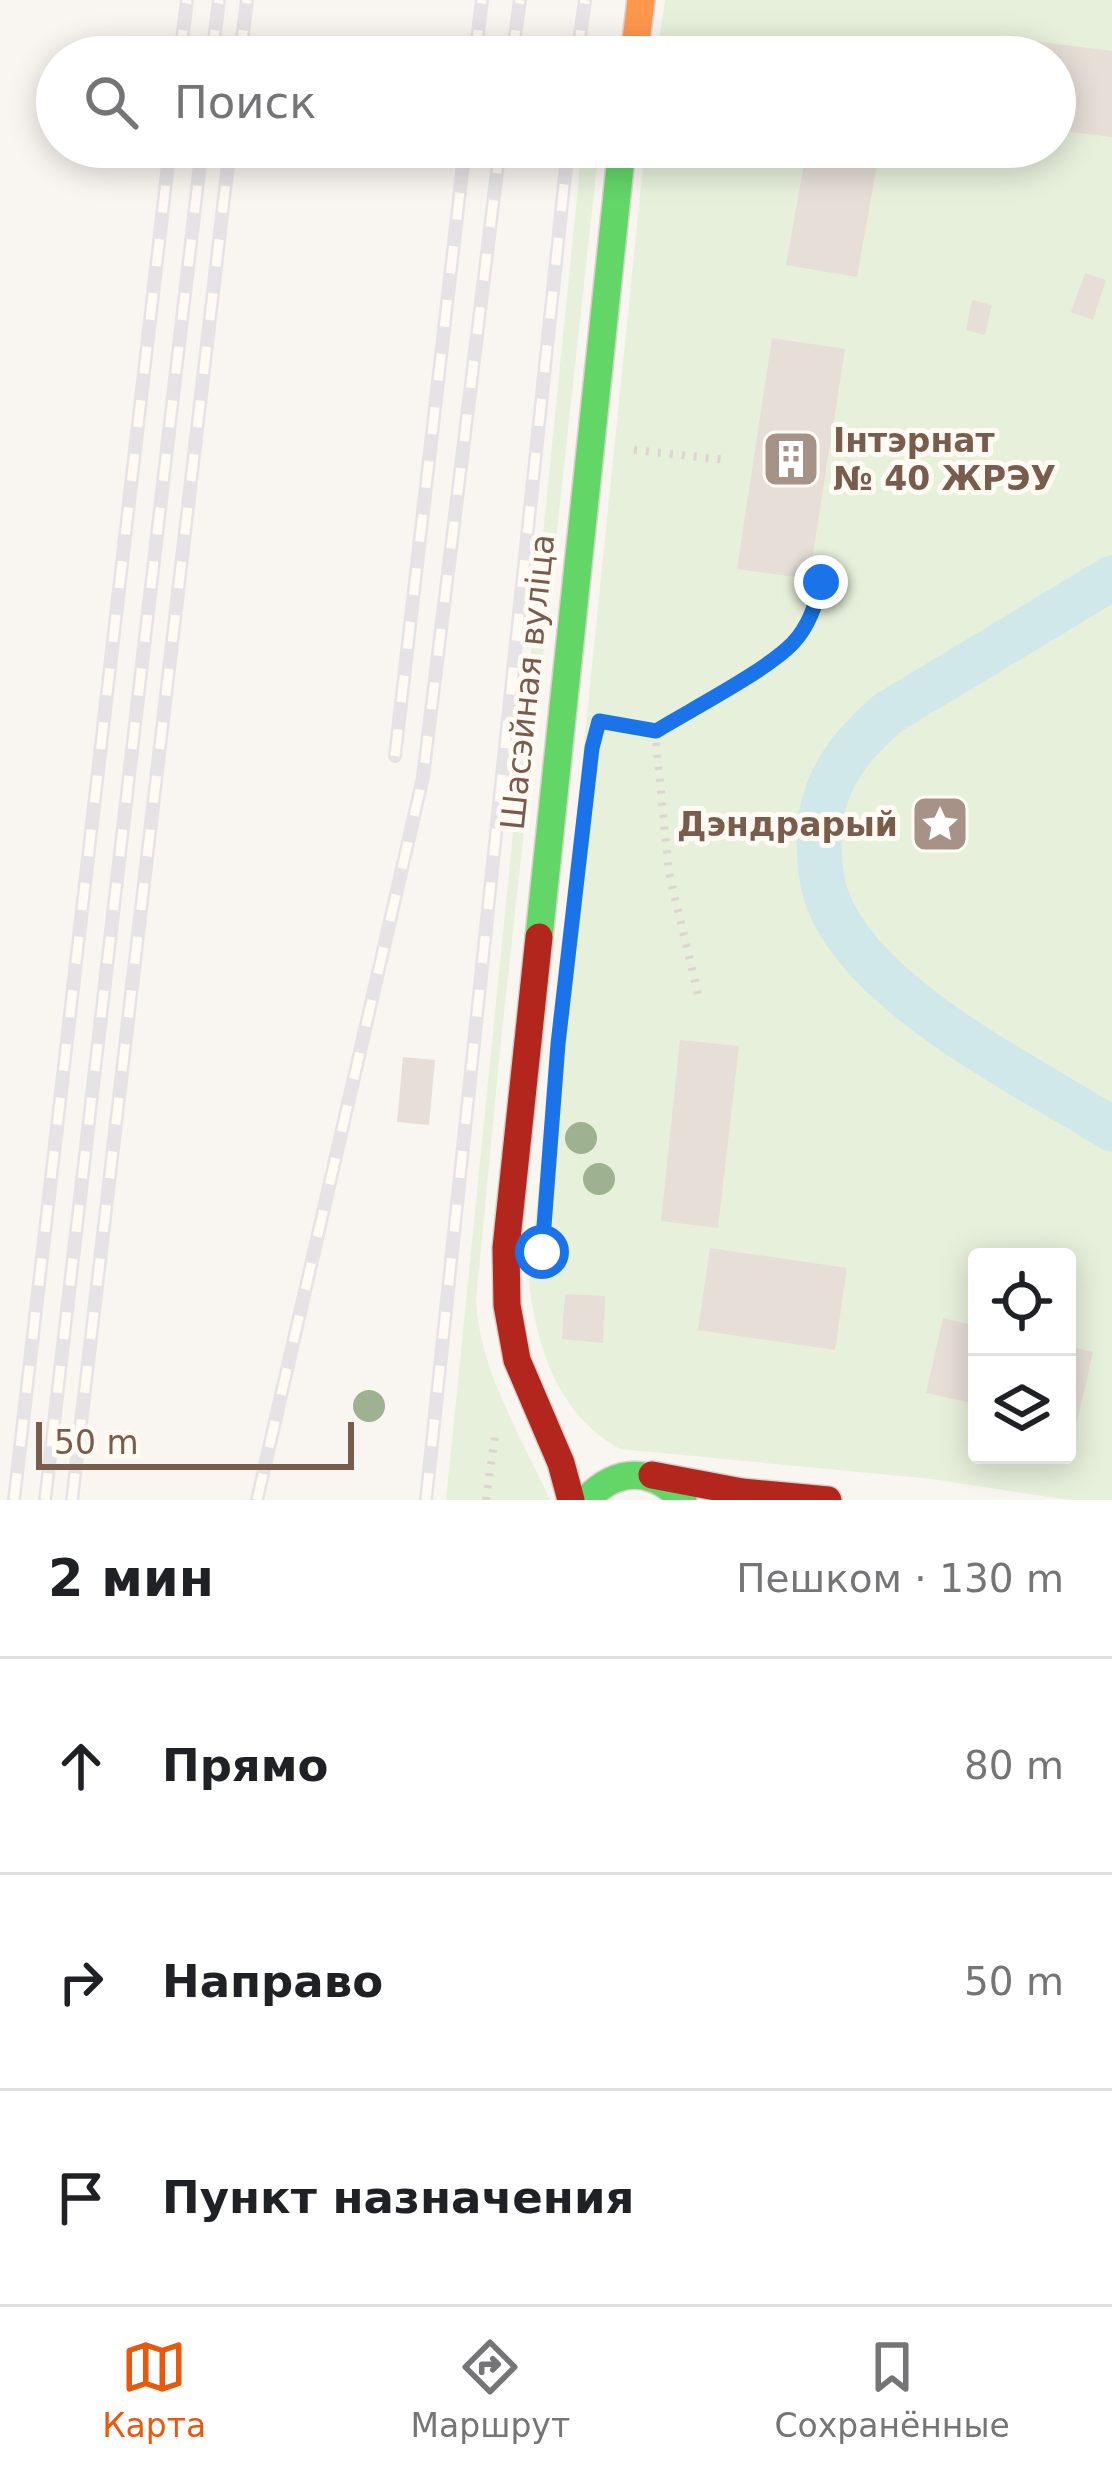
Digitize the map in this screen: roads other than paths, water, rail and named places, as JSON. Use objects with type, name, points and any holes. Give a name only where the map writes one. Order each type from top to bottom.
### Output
[{"type":"main road","points":[[637,36],[641,0]]},
{"type":"main road","name":"Шасэйная вуліца","points":[[571,1500],[550,1432],[516,1356],[509,1323],[506,1248],[619,168]]},
{"type":"main road","points":[[550,1432],[578,1456],[643,1474],[737,1496],[828,1500]]},
{"type":"main road","points":[[586,1500],[600,1484],[643,1474],[668,1483],[683,1500]]},
{"type":"waterway","points":[[1112,578],[888,713],[861,739],[831,783],[819,837],[828,901],[876,970],[952,1031],[1112,1129]]},
{"type":"railway","points":[[183,36],[187,0]]},
{"type":"railway","points":[[215,36],[219,0]]},
{"type":"railway","points":[[243,36],[247,0]]},
{"type":"railway","points":[[478,36],[482,0]]},
{"type":"railway","points":[[515,36],[520,0]]},
{"type":"railway","points":[[580,36],[585,0]]},
{"type":"railway","points":[[14,1500],[168,168]]},
{"type":"railway","points":[[45,1500],[200,168]]},
{"type":"railway","points":[[72,1500],[228,168]]},
{"type":"railway","points":[[395,756],[463,168]]},
{"type":"railway","points":[[257,1500],[423,777],[497,168]]},
{"type":"railway","points":[[426,1500],[566,168]]},
{"type":"place","name":"Інтэрнат № 40 ЖРЭУ","points":[[791,459]]},
{"type":"place","name":"Дэндрарый","points":[[940,824]]}]
